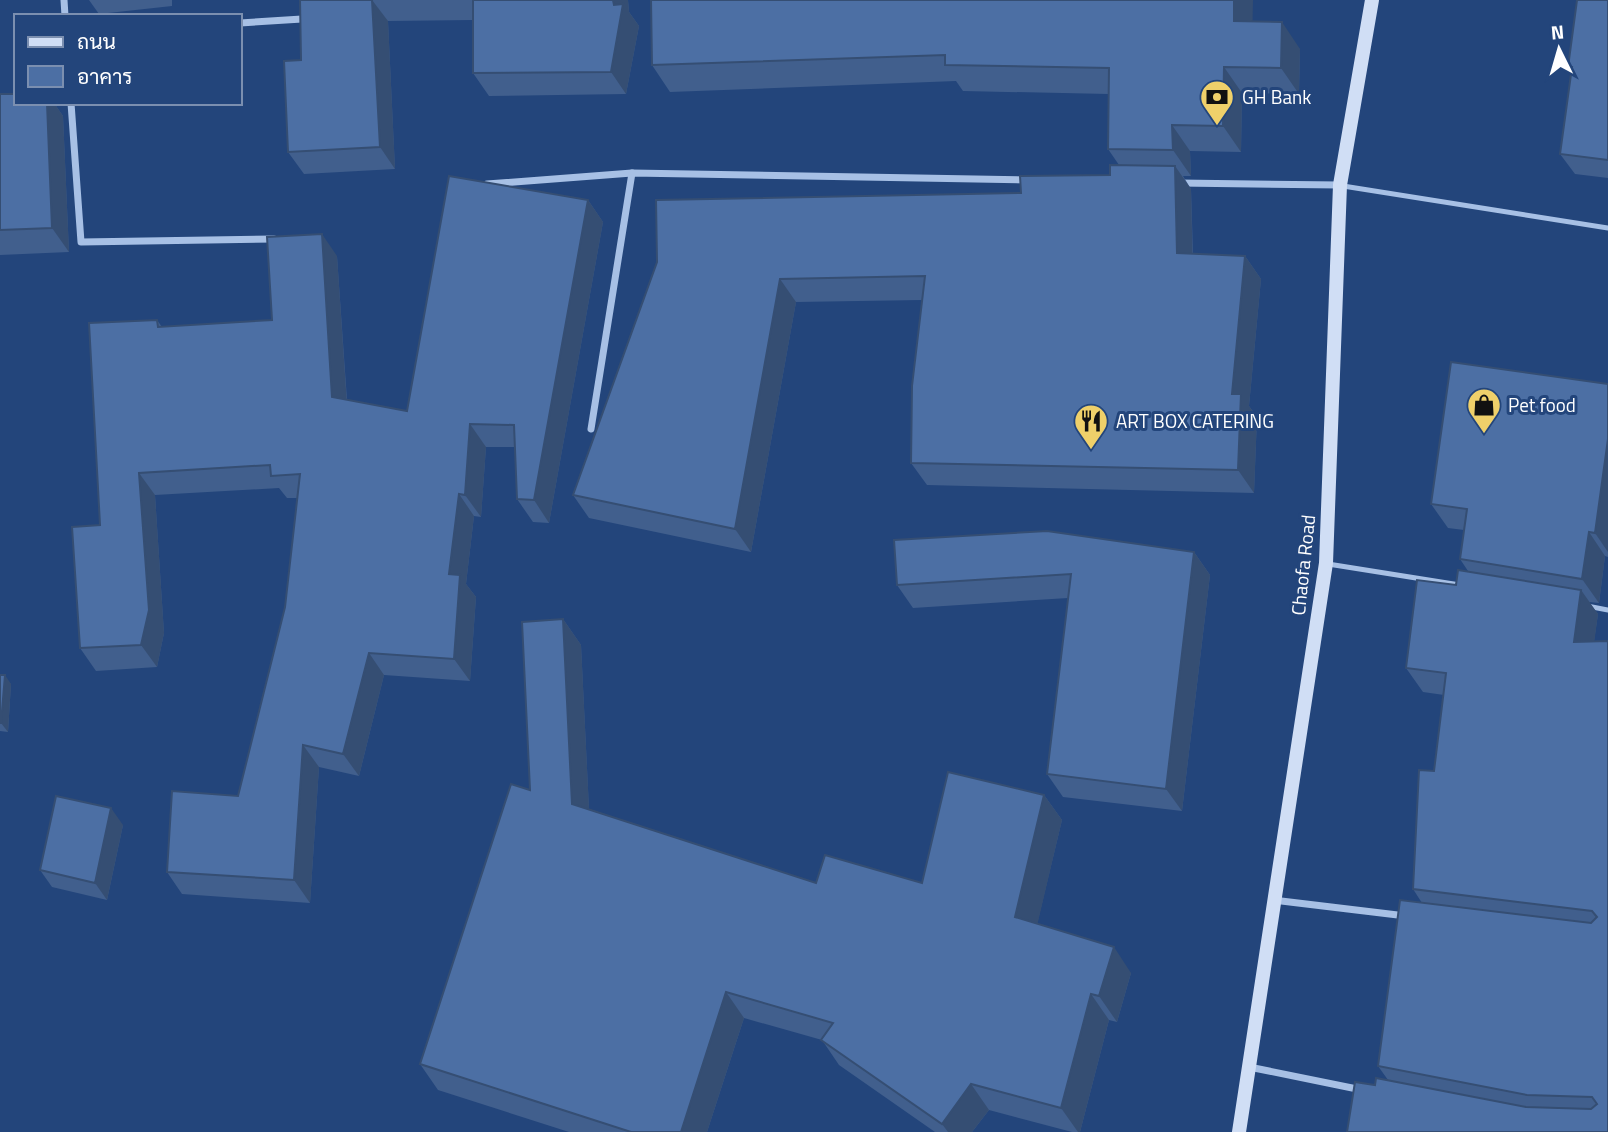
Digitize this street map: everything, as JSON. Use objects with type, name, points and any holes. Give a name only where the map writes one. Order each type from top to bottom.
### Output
[{"type":"main road","name":"Chaofa Road","points":[[1239,1132],[1326,563],[1340,185],[1372,0]]},
{"type":"street","points":[[242,23],[302,19]]},
{"type":"street","points":[[71,105],[81,242],[284,239]]},
{"type":"street","points":[[488,184],[632,173],[1035,180]]},
{"type":"street","points":[[591,429],[632,173]]},
{"type":"street","points":[[1174,183],[1340,185]]},
{"type":"street","points":[[1273,900],[1420,918]]},
{"type":"street","points":[[1249,1067],[1376,1092]]},
{"type":"lane","points":[[1340,185],[1608,228]]},
{"type":"lane","points":[[1326,563],[1474,588]]},
{"type":"lane","points":[[1581,606],[1608,610]]},
{"type":"building","points":[[300,0],[372,0],[380,147],[288,152],[284,61],[301,60]]},
{"type":"building","points":[[473,0],[613,0],[614,5],[623,4],[611,72],[473,73]]},
{"type":"building","points":[[651,0],[1234,0],[1234,21],[1282,22],[1281,68],[1224,67],[1223,126],[1172,125],[1173,150],[1108,149],[1109,68],[945,65],[945,55],[652,65]]},
{"type":"building","points":[[1577,0],[1608,0],[1608,160],[1560,154],[1572,67],[1568,67]]},
{"type":"building","points":[[0,94],[14,94],[14,105],[47,105],[52,228],[0,230]]},
{"type":"building","points":[[1110,165],[1175,166],[1177,253],[1245,256],[1232,394],[1241,394],[1238,470],[911,463],[912,386],[925,276],[780,279],[735,529],[573,495],[657,262],[656,200],[1021,193],[1020,176],[1110,175]]},
{"type":"building","points":[[449,176],[588,200],[534,500],[517,499],[514,425],[470,424],[465,495],[459,494],[449,574],[460,575],[454,659],[369,653],[343,754],[303,745],[294,880],[167,872],[172,791],[238,796],[285,607],[300,474],[271,476],[270,465],[139,473],[149,610],[141,645],[80,648],[72,527],[100,525],[89,323],[157,320],[158,327],[272,320],[267,237],[322,234],[332,397],[407,411]]},
{"type":"building","points":[[1451,362],[1608,384],[1608,439],[1595,533],[1589,532],[1582,579],[1460,559],[1467,509],[1431,504]]},
{"type":"building","points":[[1047,531],[1194,552],[1166,789],[1047,774],[1071,574],[897,585],[894,540]]},
{"type":"building","points":[[1458,570],[1581,590],[1574,642],[1608,641],[1608,1132],[1347,1132],[1355,1082],[1375,1085],[1376,1078],[1526,1107],[1591,1109],[1597,1104],[1592,1097],[1527,1095],[1378,1066],[1400,900],[1591,923],[1597,917],[1592,911],[1413,889],[1419,770],[1434,771],[1446,673],[1406,668],[1417,580],[1456,585]]},
{"type":"building","points":[[563,619],[572,804],[816,883],[825,855],[922,883],[948,772],[1044,795],[1015,917],[1114,947],[1099,996],[1091,994],[1061,1108],[971,1084],[942,1124],[821,1040],[833,1023],[726,992],[681,1132],[631,1132],[420,1064],[511,784],[530,790],[522,622]]},
{"type":"building","points":[[0,675],[5,675],[1,723],[0,723]]},
{"type":"building","points":[[56,796],[111,808],[95,883],[40,870]]},
{"type":"place","name":"GH Bank","points":[[1217,127]]},
{"type":"place","name":"Pet food","points":[[1484,435]]},
{"type":"place","name":"ART BOX CATERING","points":[[1091,451]]}]
